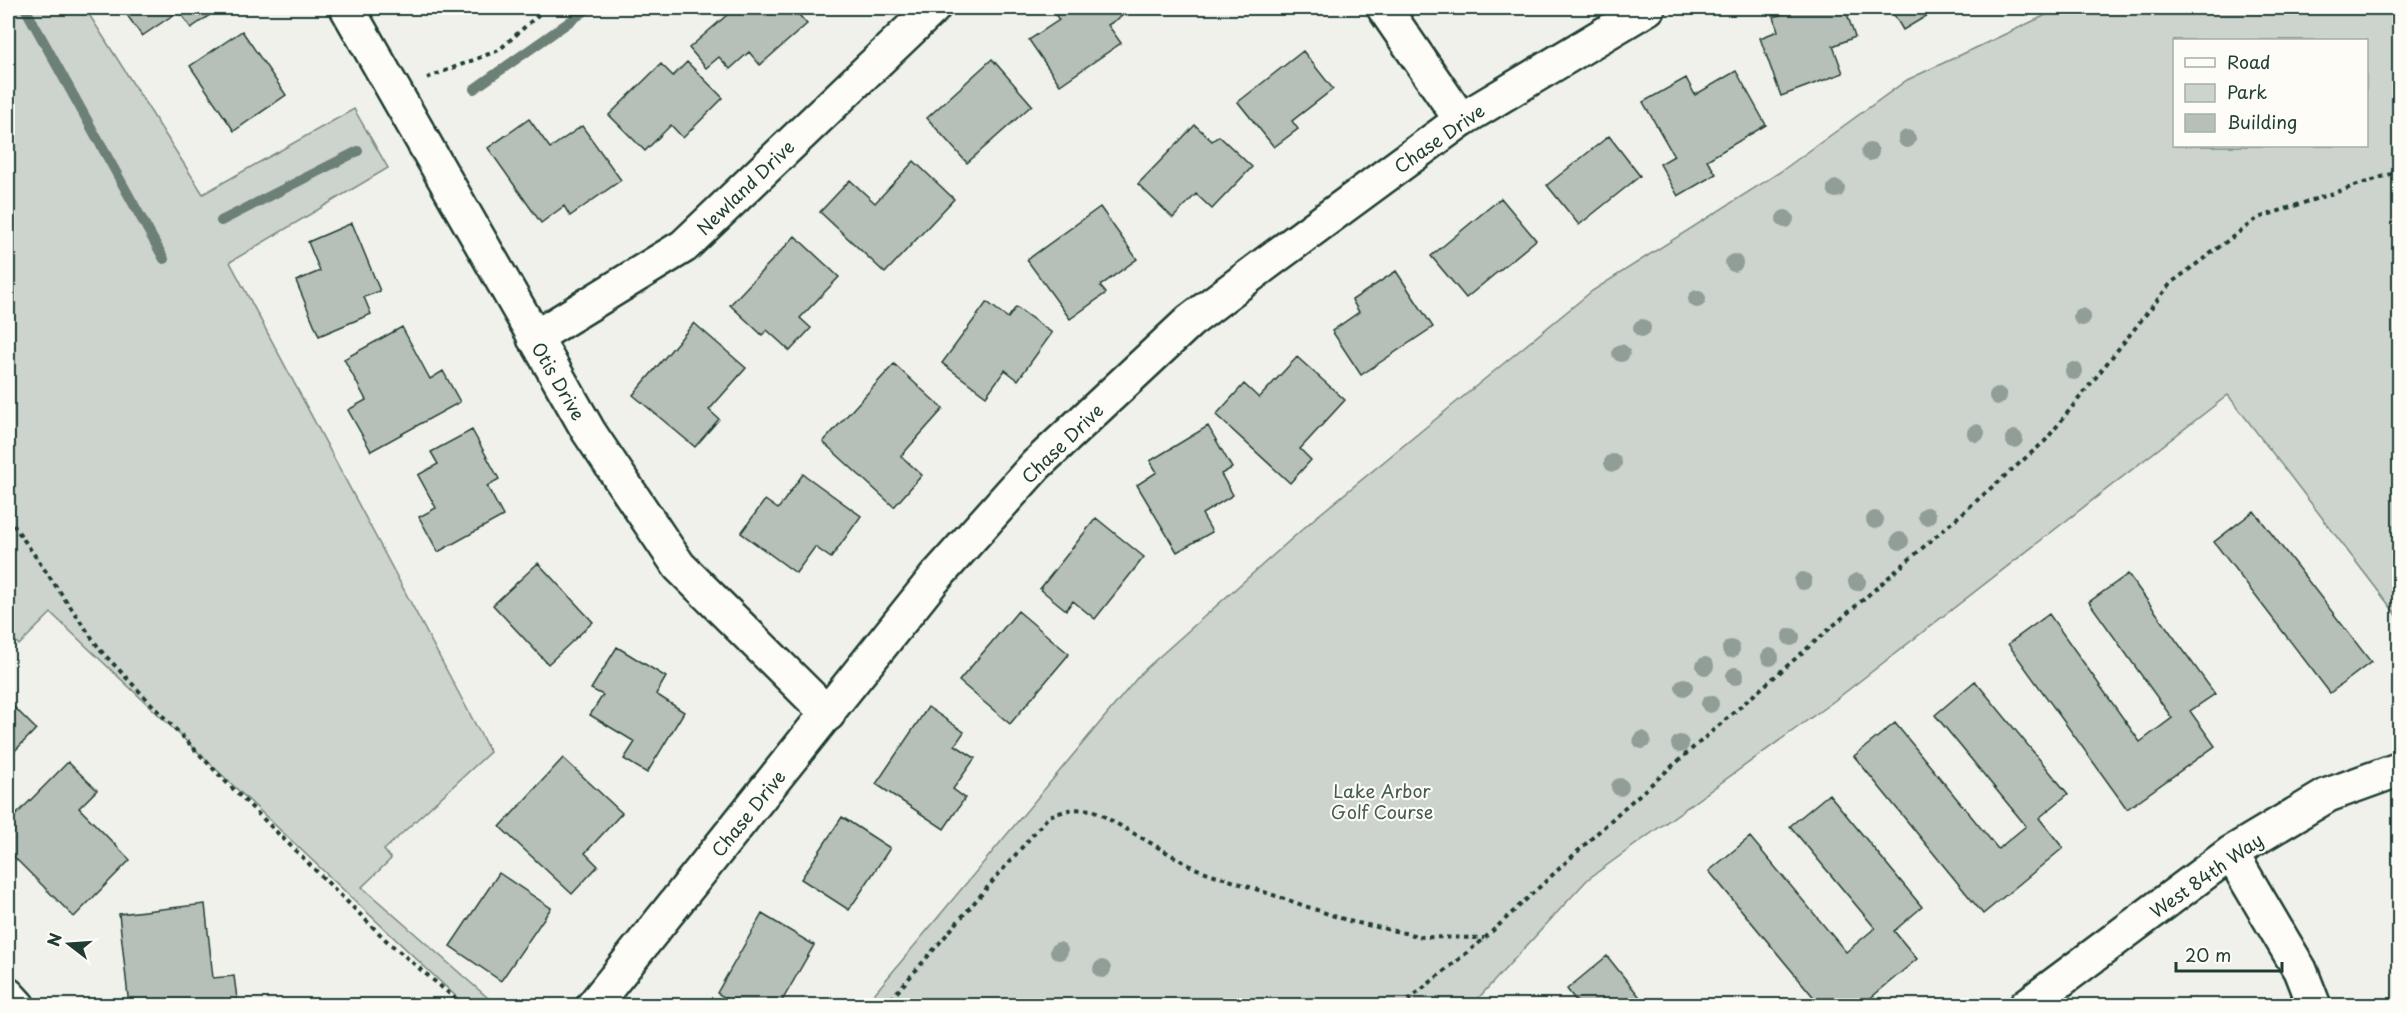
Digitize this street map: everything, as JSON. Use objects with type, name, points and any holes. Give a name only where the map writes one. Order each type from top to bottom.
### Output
[{"type":"street","name":"Otis Drive","points":[[346,8],[589,432],[679,566],[828,714]]},
{"type":"street","name":"Newland Drive","points":[[534,338],[684,246],[933,8]]},
{"type":"street","points":[[1384,8],[1461,120]]},
{"type":"street","name":"Chase Drive","points":[[593,1005],[934,579],[1036,465],[1191,321],[1461,120],[1648,8]]},
{"type":"street","name":"West 84th Way","points":[[2026,1005],[2231,853],[2328,795],[2400,769]]},
{"type":"street","points":[[2231,853],[2300,970],[2314,1005]]},
{"type":"street","points":[[8,994],[18,1005]]},
{"type":"path","points":[[395,91],[499,50],[546,8]]},
{"type":"path","points":[[1401,1005],[1485,938],[1632,801],[2045,441],[2171,283],[2258,218],[2400,171]]},
{"type":"path","points":[[8,517],[101,651],[223,779],[388,942],[464,1005]]},
{"type":"path","points":[[885,1005],[1048,816],[1072,809],[1093,810],[1194,868],[1349,921],[1423,937],[1485,938]]},
{"type":"green space","points":[[8,8],[85,8],[203,194],[354,109],[388,168],[230,262],[490,752],[384,850],[391,859],[362,887],[496,1005],[465,1005],[51,613],[19,645],[8,633]]},
{"type":"green space","name":"Lake Arbor Golf Course","points":[[2061,8],[2399,8],[2399,618],[2228,395],[1834,701],[1588,879],[1472,1005],[865,1005],[1142,672],[1315,518],[1592,291],[1780,172],[1907,80]]},
{"type":"building","points":[[122,8],[220,8],[191,28],[179,11],[142,36]]},
{"type":"building","points":[[735,8],[793,8],[807,24],[760,65],[749,52],[730,69],[719,57],[706,68],[689,48]]},
{"type":"building","points":[[1051,8],[1116,8],[1122,16],[1108,25],[1121,43],[1060,85],[1029,40],[1059,20]]},
{"type":"building","points":[[1800,8],[1845,8],[1855,37],[1833,46],[1843,73],[1781,96],[1760,38],[1778,31],[1774,17]]},
{"type":"building","points":[[1890,8],[1940,8],[1903,30]]},
{"type":"building","points":[[242,31],[286,95],[234,131],[190,66]]},
{"type":"building","points":[[1303,51],[1333,89],[1292,121],[1298,129],[1274,147],[1238,102]]},
{"type":"building","points":[[992,59],[1032,105],[967,163],[927,118]]},
{"type":"building","points":[[687,62],[723,98],[683,138],[671,125],[645,151],[609,115],[661,64],[673,76]]},
{"type":"building","points":[[1736,71],[1766,125],[1707,160],[1716,174],[1678,196],[1660,164],[1674,156],[1643,102],[1686,78],[1695,95]]},
{"type":"building","points":[[529,119],[550,148],[582,126],[621,180],[570,216],[564,206],[541,223],[488,148]]},
{"type":"building","points":[[1195,125],[1212,141],[1219,136],[1252,167],[1212,209],[1196,194],[1173,218],[1138,184]]},
{"type":"building","points":[[1609,136],[1640,176],[1579,225],[1547,185]]},
{"type":"building","points":[[914,161],[954,199],[885,273],[820,212],[850,180],[875,203]]},
{"type":"building","points":[[1501,198],[1536,240],[1466,298],[1431,256]]},
{"type":"building","points":[[1100,207],[1137,259],[1100,286],[1106,293],[1070,319],[1027,260]]},
{"type":"building","points":[[352,223],[380,291],[364,297],[371,314],[319,336],[296,281],[320,271],[308,242]]},
{"type":"building","points":[[795,236],[839,277],[800,318],[811,328],[790,351],[767,330],[762,335],[730,305]]},
{"type":"building","points":[[1396,271],[1433,327],[1361,375],[1332,331],[1359,312],[1352,300]]},
{"type":"building","points":[[987,302],[1008,318],[1016,307],[1052,333],[1018,380],[1005,370],[986,396],[942,363]]},
{"type":"building","points":[[694,323],[746,368],[709,410],[719,419],[695,447],[633,395]]},
{"type":"building","points":[[402,327],[430,379],[443,371],[460,402],[371,451],[348,410],[366,400],[344,359]]},
{"type":"building","points":[[1297,357],[1345,400],[1300,449],[1311,460],[1290,483],[1216,415],[1244,384],[1259,398]]},
{"type":"building","points":[[894,364],[943,409],[901,456],[922,475],[894,507],[823,442]]},
{"type":"building","points":[[1208,426],[1232,468],[1221,474],[1233,495],[1202,514],[1212,532],[1177,552],[1137,485],[1157,472],[1150,461]]},
{"type":"building","points":[[472,430],[499,479],[487,486],[503,516],[438,552],[419,517],[436,508],[418,475],[438,464],[431,452]]},
{"type":"building","points":[[803,474],[861,516],[831,558],[815,547],[796,573],[741,533],[765,500],[778,509]]},
{"type":"building","points":[[2254,511],[2371,662],[2330,693],[2214,542]]},
{"type":"building","points":[[1096,518],[1144,557],[1095,619],[1073,601],[1066,610],[1040,589]]},
{"type":"building","points":[[538,563],[593,622],[548,664],[493,605]]},
{"type":"building","points":[[2128,574],[2215,694],[2190,711],[2215,746],[2127,809],[2008,644],[2049,614],[2140,742],[2172,718],[2089,602]]},
{"type":"building","points":[[1018,611],[1069,654],[1010,724],[959,681]]},
{"type":"building","points":[[617,647],[666,677],[656,694],[684,712],[647,773],[624,759],[635,742],[590,715],[603,695],[591,689]]},
{"type":"building","points":[[1975,681],[2068,794],[2039,818],[2063,848],[1983,914],[1854,756],[1895,723],[1998,849],[2026,826],[1935,715]]},
{"type":"building","points":[[10,703],[36,729],[8,758],[8,705]]},
{"type":"building","points":[[928,707],[964,732],[955,745],[975,758],[953,789],[965,798],[944,829],[876,784]]},
{"type":"building","points":[[563,758],[622,813],[585,853],[598,866],[572,894],[500,827]]},
{"type":"building","points":[[68,762],[97,790],[79,808],[130,860],[74,917],[8,851],[8,823]]},
{"type":"building","points":[[1829,794],[1922,907],[1894,931],[1917,959],[1861,1006],[1821,1006],[1709,871],[1750,837],[1846,952],[1875,928],[1790,826]]},
{"type":"building","points":[[842,817],[890,848],[849,910],[801,879]]},
{"type":"building","points":[[499,873],[551,908],[501,981],[450,946]]},
{"type":"building","points":[[205,904],[213,978],[234,976],[238,1006],[129,1006],[119,914]]},
{"type":"building","points":[[762,914],[814,945],[779,1006],[739,1006],[717,993]]},
{"type":"building","points":[[1607,956],[1647,1006],[1580,1006],[1567,989]]},
{"type":"waterway","points":[[25,8],[164,259]]},
{"type":"waterway","points":[[474,89],[589,8]]},
{"type":"waterway","points":[[221,221],[358,151]]}]
